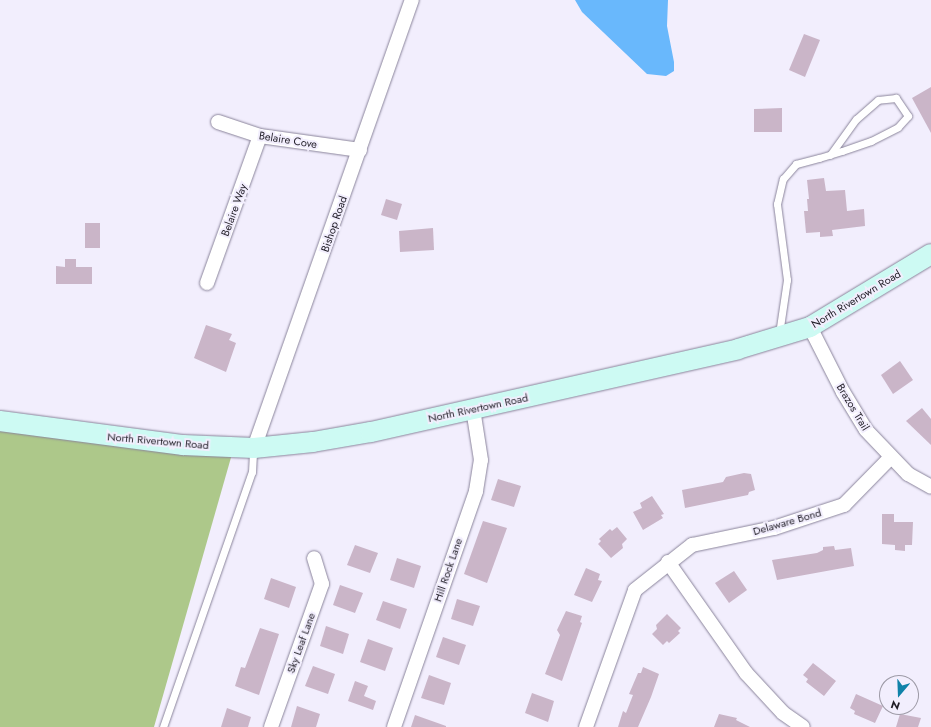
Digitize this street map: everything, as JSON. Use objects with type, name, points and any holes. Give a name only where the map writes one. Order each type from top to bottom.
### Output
[{"type":"street","name":"Bishop Road","points":[[254,448],[412,0]]},
{"type":"street","name":"Belaire Cove","points":[[218,122],[260,136],[360,150]]},
{"type":"street","name":"Belaire Way","points":[[207,283],[260,136]]},
{"type":"street","name":"North Rivertown Road","points":[[0,421],[183,445],[254,448],[349,436],[738,349],[778,336],[810,328],[930,256]]},
{"type":"street","name":"Brazos Trail","points":[[810,328],[843,392],[866,430],[908,474],[931,487]]},
{"type":"street","name":"Hill Rock Lane","points":[[394,727],[476,491],[481,460],[473,409]]},
{"type":"street","name":"Delaware Bond","points":[[586,727],[635,590],[668,562],[692,545],[774,528],[844,504],[891,457]]},
{"type":"street","name":"Sky Leaf Lane","points":[[271,727],[322,584],[314,558]]},
{"type":"street","points":[[668,562],[746,673],[783,713],[803,727]]},
{"type":"lane","points":[[778,336],[787,280],[777,204],[783,179],[796,164],[830,155],[871,141],[898,127],[908,116],[896,98],[878,100],[856,120],[830,155]]},
{"type":"lane","points":[[163,727],[252,472],[254,448]]},
{"type":"green space","points":[[0,425],[232,454],[154,727],[0,727]]},
{"type":"water","points":[[575,0],[668,0],[667,26],[674,62],[674,71],[666,76],[647,74],[582,12]]},
{"type":"building","points":[[804,34],[820,40],[805,77],[789,70]]},
{"type":"building","points":[[931,87],[931,133],[912,98]]},
{"type":"building","points":[[782,108],[782,132],[754,132],[754,109]]},
{"type":"building","points":[[824,178],[826,191],[845,190],[847,211],[864,209],[865,226],[832,230],[833,236],[820,237],[820,232],[806,233],[804,211],[808,211],[807,199],[809,199],[807,180]]},
{"type":"building","points":[[386,199],[402,204],[397,220],[381,215]]},
{"type":"building","points":[[85,223],[100,223],[100,248],[85,248]]},
{"type":"building","points":[[433,228],[434,250],[400,252],[399,231]]},
{"type":"building","points":[[65,259],[76,259],[76,267],[92,267],[92,284],[56,284],[56,266],[65,267]]},
{"type":"building","points":[[206,325],[232,334],[229,340],[236,343],[226,372],[194,358]]},
{"type":"building","points":[[900,361],[913,380],[893,394],[881,375]]},
{"type":"building","points":[[922,408],[931,419],[931,445],[906,421]]},
{"type":"building","points":[[744,473],[751,474],[755,490],[749,492],[748,495],[685,508],[682,490],[723,482],[726,477]]},
{"type":"building","points":[[498,479],[521,486],[514,507],[491,500]]},
{"type":"building","points":[[652,496],[664,514],[661,515],[663,518],[643,530],[633,512],[642,508],[640,503]]},
{"type":"building","points":[[882,514],[894,514],[894,522],[913,522],[912,545],[905,545],[905,551],[895,550],[895,545],[882,544]]},
{"type":"building","points":[[483,521],[507,528],[487,583],[464,574]]},
{"type":"building","points":[[617,527],[627,539],[622,544],[623,548],[611,558],[598,544],[601,541],[599,539],[610,529],[612,531]]},
{"type":"building","points":[[355,545],[378,553],[370,573],[347,565]]},
{"type":"building","points":[[834,546],[835,550],[851,548],[854,566],[777,580],[772,560],[817,553],[823,550],[823,547]]},
{"type":"building","points":[[397,558],[421,566],[414,588],[390,580]]},
{"type":"building","points":[[586,568],[600,574],[598,580],[602,581],[592,602],[574,595]]},
{"type":"building","points":[[734,571],[747,590],[729,603],[715,583]]},
{"type":"building","points":[[271,578],[296,587],[289,608],[264,599]]},
{"type":"building","points":[[340,585],[363,593],[355,613],[333,605]]},
{"type":"building","points":[[457,599],[480,606],[473,626],[451,619]]},
{"type":"building","points":[[383,601],[407,609],[400,629],[376,620]]},
{"type":"building","points":[[566,611],[582,616],[580,622],[582,623],[562,681],[545,674],[560,635],[557,630]]},
{"type":"building","points":[[667,614],[681,628],[678,631],[680,633],[669,643],[667,641],[663,645],[652,634],[657,629],[656,625]]},
{"type":"building","points":[[326,626],[349,634],[343,654],[320,646]]},
{"type":"building","points":[[260,628],[279,634],[259,695],[235,686],[241,667],[245,668]]},
{"type":"building","points":[[443,637],[466,645],[459,665],[436,657]]},
{"type":"building","points":[[368,639],[393,648],[385,671],[360,662]]},
{"type":"building","points":[[813,663],[836,681],[824,696],[806,682],[808,679],[803,675]]},
{"type":"building","points":[[313,666],[335,674],[328,694],[305,686]]},
{"type":"building","points":[[643,667],[659,674],[651,697],[638,727],[618,727],[623,711],[626,713],[633,695],[629,694],[638,673],[641,673]]},
{"type":"building","points":[[429,675],[451,683],[444,705],[421,698]]},
{"type":"building","points":[[355,681],[368,686],[364,696],[376,701],[373,710],[348,701]]},
{"type":"building","points":[[532,693],[554,701],[548,722],[525,713]]},
{"type":"building","points":[[856,694],[879,704],[879,714],[875,723],[854,714],[855,711],[850,708]]},
{"type":"building","points":[[297,706],[320,714],[316,727],[291,727]]},
{"type":"building","points":[[227,708],[251,717],[248,727],[221,727]]},
{"type":"building","points":[[719,714],[737,718],[736,720],[750,727],[714,727]]},
{"type":"building","points":[[415,715],[446,726],[446,727],[411,727]]},
{"type":"building","points":[[900,715],[921,718],[918,727],[896,727]]}]
